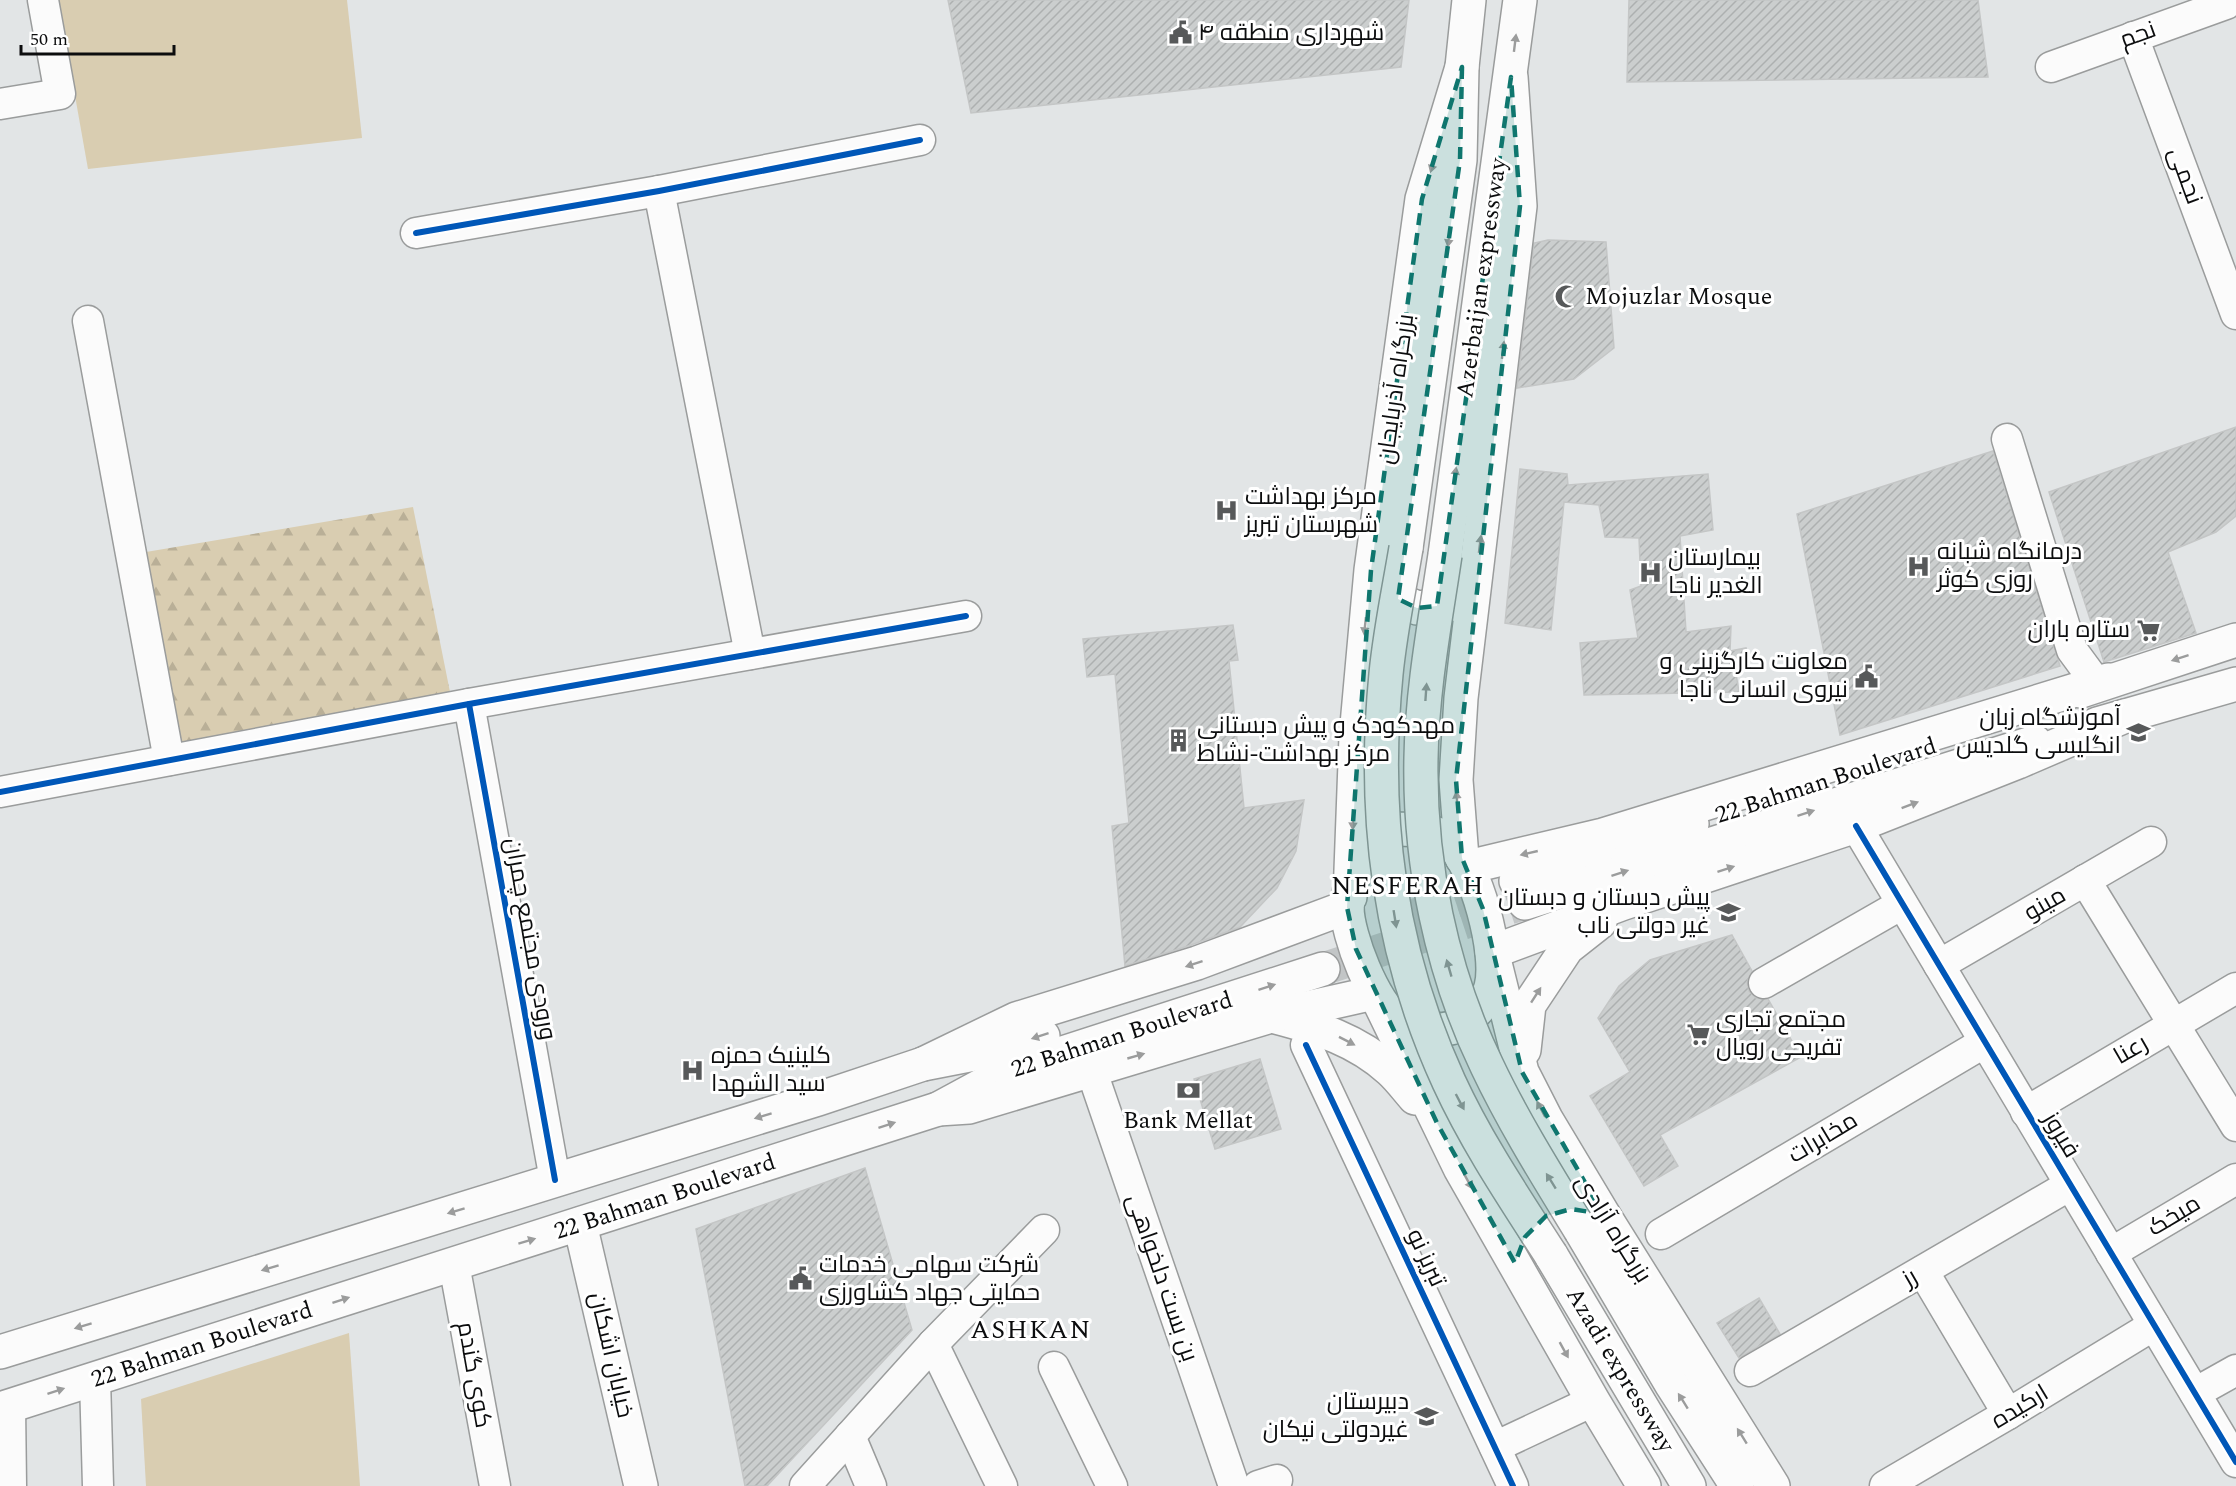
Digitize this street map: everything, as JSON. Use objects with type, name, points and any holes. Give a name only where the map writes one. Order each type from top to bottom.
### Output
[{"type":"main road","name":"Azerbaijan expressway","points":[[1469,0],[1462,68],[1460,160],[1406,548],[1386,673],[1381,759],[1384,846],[1397,931],[1419,1008],[1450,1083],[1492,1162],[1551,1255]]},
{"type":"main road","name":"Azerbaijan expressway","points":[[1520,0],[1427,673],[1421,758],[1424,836],[1436,920],[1456,992],[1486,1064],[1526,1142],[1592,1222]]},
{"type":"main road","name":"بزرگراه آذربایجان","points":[[1348,902],[1357,726],[1371,570],[1422,200],[1462,68]]},
{"type":"main road","points":[[1376,995],[1398,1021],[1421,1030],[1450,1028],[1476,1011],[1491,988],[1493,954],[1483,909],[1465,862],[1456,780],[1461,698],[1520,206],[1510,77]]},
{"type":"main road","points":[[1371,570],[1389,595],[1417,608],[1449,605],[1475,587]]},
{"type":"main road","name":"22 Bahman Boulevard","points":[[2236,640],[2103,682],[1977,732],[1520,892],[2236,684]]},
{"type":"main road","points":[[1465,862],[1603,835],[2103,682]]},
{"type":"main road","points":[[1493,954],[1624,903],[1856,826],[2018,762],[2126,716]]},
{"type":"main road","points":[[1465,862],[1450,842],[1428,830],[1398,830],[1370,843],[1356,866],[1348,902],[1356,949],[1437,1123],[1477,1199],[1644,1486]]},
{"type":"main road","points":[[923,1064],[1016,1019],[1197,963],[1348,902]]},
{"type":"main road","points":[[1521,1072],[1529,1005],[1567,948],[1624,903]]},
{"type":"main road","name":"بزرگراه آزادی","points":[[1493,954],[1521,1072],[1546,1119],[1592,1222],[1773,1486]]},
{"type":"main road","name":"22 Bahman Boulevard","points":[[0,1352],[818,1099],[923,1064],[1005,1048],[1319,958],[1010,1070],[938,1109],[5,1408]]},
{"type":"main road","points":[[938,1109],[969,1107],[1271,1016],[1376,995]]},
{"type":"main road","points":[[1271,1016],[1313,1027],[1349,1041],[1390,1070],[1437,1123]]},
{"type":"main road","points":[[1515,1263],[1525,1237],[1546,1216],[1571,1209],[1592,1222]]},
{"type":"main road","name":"Azadi expressway","points":[[1592,1222],[1672,1385],[1737,1486]]},
{"type":"main road","name":"خیابان اشکان","points":[[580,1224],[641,1486]]},
{"type":"main road","name":"Azadi expressway","points":[[1551,1255],[1689,1486]]},
{"type":"street","points":[[0,104],[60,94],[43,0]]},
{"type":"street","name":"نجم","points":[[2051,67],[2226,4]]},
{"type":"street","name":"نجمی","points":[[2133,37],[2236,315]]},
{"type":"street","points":[[416,233],[659,191],[920,140]]},
{"type":"street","points":[[659,191],[750,654]]},
{"type":"street","points":[[88,321],[169,760]]},
{"type":"street","points":[[2007,440],[2072,650],[2103,682]]},
{"type":"street","points":[[0,792],[469,704],[966,616]]},
{"type":"street","name":"ورودی مجتمع چمران","points":[[469,704],[555,1180]]},
{"type":"street","name":"فیروز","points":[[1856,826],[2236,1462]]},
{"type":"street","name":"مینو","points":[[1939,965],[2151,842]]},
{"type":"street","points":[[2085,880],[2236,1126]]},
{"type":"street","points":[[1764,983],[1902,904]]},
{"type":"street","name":"رعنا","points":[[2026,1112],[2236,988]]},
{"type":"street","name":"مخابرات","points":[[1661,1234],[1985,1042]]},
{"type":"street","name":"تبریز نو","points":[[1306,1045],[1514,1486]]},
{"type":"street","name":"بن بست دلخواهی","points":[[1091,1069],[1234,1486]]},
{"type":"street","name":"میخک","points":[[2111,1253],[2236,1179]]},
{"type":"street","name":"رز","points":[[1750,1371],[2070,1185]]},
{"type":"street","points":[[804,1486],[933,1344],[1044,1230]]},
{"type":"street","name":"کوی گندم","points":[[454,1264],[495,1486]]},
{"type":"street","points":[[1923,1271],[2008,1414]]},
{"type":"street","name":"ارکیده","points":[[1885,1486],[2154,1324]]},
{"type":"street","points":[[933,1344],[1002,1486]]},
{"type":"street","points":[[1054,1367],[1112,1486]]},
{"type":"street","points":[[2195,1393],[2236,1370]]},
{"type":"street","points":[[95,1379],[98,1486]]},
{"type":"street","points":[[1495,1447],[1593,1401]]},
{"type":"street","points":[[5,1408],[11,1486]]},
{"type":"street","points":[[850,1436],[871,1486]]},
{"type":"highlighted area","points":[[1462,67],[1460,160],[1398,599],[1417,608],[1437,606],[1511,77],[1520,206],[1456,780],[1462,858],[1483,909],[1522,1072],[1603,1214],[1571,1209],[1546,1216],[1525,1237],[1515,1263],[1437,1123],[1356,949],[1347,907],[1371,570],[1422,199]]},
{"type":"green space","points":[[58,0],[347,0],[362,138],[88,169]]},
{"type":"green space","points":[[413,507],[453,707],[175,759],[134,554]]},
{"type":"green space","points":[[349,1333],[360,1486],[146,1486],[141,1399]]},
{"type":"building","name":"شهرداری منطقه ۴","points":[[948,0],[1409,0],[1401,67],[971,113]]},
{"type":"building","points":[[1629,0],[1978,0],[1988,77],[1627,82]]},
{"type":"building","name":"Mojuzlar Mosque","points":[[1548,240],[1606,242],[1614,348],[1574,379],[1517,388],[1534,243]]},
{"type":"building","points":[[2236,427],[2236,516],[2216,532],[2168,552],[2196,633],[2104,662],[2049,492]]},
{"type":"building","name":"درمانگاه شبانه روزی کوثر","points":[[1993,451],[2060,666],[1840,735],[1797,514]]},
{"type":"building","points":[[1520,469],[1567,474],[1568,485],[1708,474],[1713,530],[1680,536],[1686,632],[1731,626],[1730,651],[1746,648],[1749,664],[1735,668],[1739,692],[1584,695],[1580,643],[1638,638],[1630,590],[1641,586],[1639,538],[1605,537],[1599,505],[1564,502],[1551,630],[1505,623]]},
{"type":"building","points":[[1233,625],[1238,660],[1229,661],[1244,808],[1304,800],[1296,851],[1277,888],[1240,927],[1125,966],[1112,826],[1129,823],[1115,674],[1087,677],[1083,639]]},
{"type":"building","name":"مجتمع تجاری تفریحی رویال","points":[[1732,935],[1752,971],[1747,982],[1749,991],[1756,998],[1768,999],[1801,1057],[1660,1135],[1678,1166],[1644,1186],[1590,1096],[1630,1072],[1598,1018],[1619,986],[1650,960]]},
{"type":"building","points":[[1260,1059],[1281,1129],[1215,1149],[1194,1079]]},
{"type":"building","name":"شرکت سهامی خدمات حمایتی جهاد کشاورزی","points":[[865,1168],[912,1330],[767,1486],[745,1486],[696,1229]]},
{"type":"building","points":[[1759,1298],[1780,1334],[1739,1358],[1717,1323]]},
{"type":"tunnel","points":[[1409,917],[1516,881]]},
{"type":"tunnel","points":[[1323,969],[1525,903]]},
{"type":"cycle path","points":[[416,233],[659,191],[920,140]]},
{"type":"cycle path","points":[[0,792],[469,704],[966,616]]},
{"type":"cycle path","points":[[469,704],[555,1180]]},
{"type":"cycle path","points":[[1856,826],[2236,1462]]},
{"type":"cycle path","points":[[1306,1045],[1513,1486]]},
{"type":"place","name":"شهرداری منطقه ۴","points":[[1180,33]]},
{"type":"place","name":"Mojuzlar Mosque","points":[[1567,297]]},
{"type":"place","name":"مرکز بهداشت شهرستان تبریز","points":[[1227,511]]},
{"type":"place","name":"درمانگاه شبانه روزی کوثر","points":[[1919,566]]},
{"type":"place","name":"بیمارستان الغدیر ناجا","points":[[1650,572]]},
{"type":"place","name":"ستاره باران","points":[[2148,630]]},
{"type":"place","name":"معاونت کارگزینی و نیروی انسانی ناجا","points":[[1866,676]]},
{"type":"place","name":"آموزشگاه زبان انگلیسی گلدیس","points":[[2139,732]]},
{"type":"place","name":"مهدکودک و پیش دبستانی مرکز بهداشت-نشاط","points":[[1179,740]]},
{"type":"place","name":"پیش دبستان و دبستان غیر دولتی ناب","points":[[1728,912]]},
{"type":"place","name":"مجتمع تجاری تفریحی رویال","points":[[1698,1034]]},
{"type":"place","name":"کلینیک حمزه سید الشهدا","points":[[693,1070]]},
{"type":"place","name":"Bank Mellat","points":[[1188,1091]]},
{"type":"place","name":"شرکت سهامی خدمات حمایتی جهاد کشاورزی","points":[[801,1279]]},
{"type":"place","name":"دبیرستان غیردولتی نیکان","points":[[1427,1416]]},
{"type":"district","name":"NESFERAH","points":[[1408,886]]},
{"type":"district","name":"ASHKAN","points":[[1031,1330]]}]
